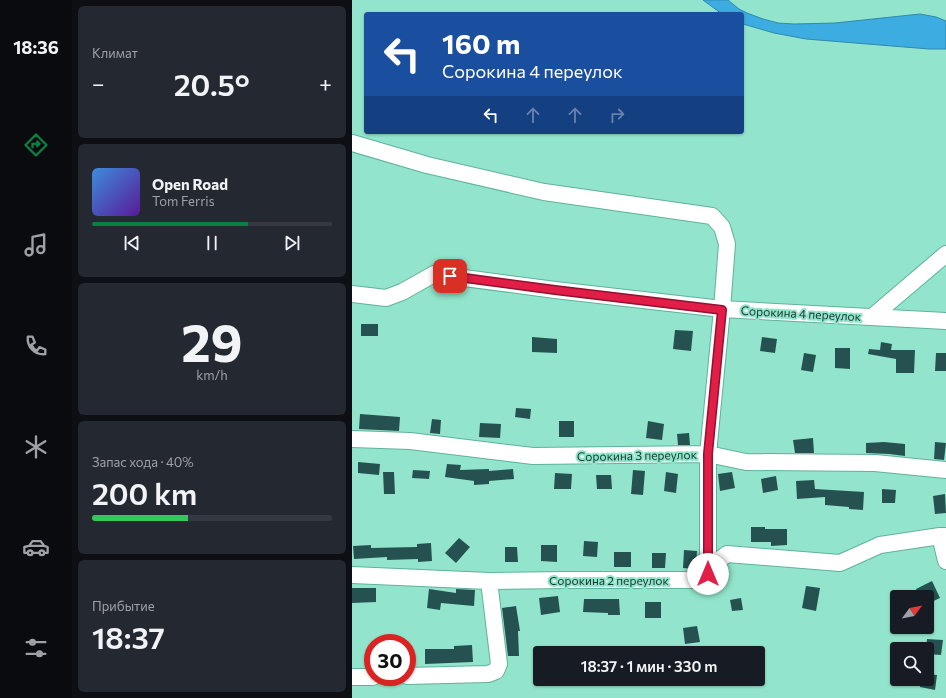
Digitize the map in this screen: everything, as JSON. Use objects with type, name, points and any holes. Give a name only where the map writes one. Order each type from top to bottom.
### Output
[{"type":"street","points":[[352,143],[427,164],[544,192],[712,216],[722,227],[727,244],[708,454],[708,574]]},
{"type":"street","points":[[872,317],[946,254]]},
{"type":"street","name":"Сорокина 4 переулок","points":[[352,294],[386,298],[402,292],[434,274],[722,310],[946,321]]},
{"type":"street","name":"Сорокина 3 переулок","points":[[352,439],[410,441],[533,456],[708,454],[746,462],[875,463],[946,470]]},
{"type":"street","points":[[708,574],[717,562],[726,554],[840,563],[880,545],[943,536],[946,561]]},
{"type":"street","name":"Сорокина 2 переулок","points":[[352,575],[489,582],[566,580],[701,580],[708,574]]},
{"type":"street","points":[[416,676],[488,674],[496,671],[499,664],[489,582]]},
{"type":"street","points":[[352,677],[364,677]]},
{"type":"water","points":[[703,0],[728,0],[739,9],[747,13],[778,23],[835,23],[920,14],[936,17],[946,21],[946,49],[929,49],[806,39],[774,33],[744,25],[744,12],[719,12]]},
{"type":"building","points":[[361,324],[378,324],[378,336],[361,336]]},
{"type":"building","points":[[675,330],[693,331],[691,351],[673,349]]},
{"type":"building","points":[[532,337],[557,339],[557,353],[532,352]]},
{"type":"building","points":[[762,337],[777,339],[775,353],[760,351]]},
{"type":"building","points":[[881,342],[892,344],[891,350],[915,350],[914,373],[896,373],[896,359],[868,354],[869,349],[880,350]]},
{"type":"building","points":[[835,348],[850,348],[850,369],[835,368]]},
{"type":"building","points":[[804,353],[816,355],[813,372],[801,370]]},
{"type":"building","points":[[936,353],[946,353],[946,371],[935,371]]},
{"type":"building","points":[[516,408],[531,409],[530,419],[515,417]]},
{"type":"building","points":[[360,414],[400,417],[399,431],[359,429]]},
{"type":"building","points":[[432,419],[441,420],[440,434],[430,433]]},
{"type":"building","points":[[559,421],[574,421],[574,437],[559,437]]},
{"type":"building","points":[[648,421],[664,424],[662,440],[646,438]]},
{"type":"building","points":[[480,423],[501,424],[500,438],[479,437]]},
{"type":"building","points":[[689,433],[690,445],[678,445],[677,434]]},
{"type":"building","points":[[813,438],[814,453],[795,453],[793,440]]},
{"type":"building","points":[[884,442],[905,444],[905,456],[866,453],[866,443]]},
{"type":"building","points":[[935,442],[946,443],[944,460],[934,459]]},
{"type":"building","points":[[358,462],[380,464],[379,475],[358,473]]},
{"type":"building","points":[[447,464],[461,465],[460,470],[489,469],[489,471],[513,469],[514,479],[489,481],[489,484],[474,485],[474,481],[445,477]]},
{"type":"building","points":[[413,470],[430,471],[429,479],[412,478]]},
{"type":"building","points":[[633,470],[645,471],[643,495],[631,494]]},
{"type":"building","points":[[383,472],[394,472],[395,494],[384,494]]},
{"type":"building","points":[[666,472],[678,474],[676,493],[664,491]]},
{"type":"building","points":[[732,472],[735,488],[720,491],[718,474]]},
{"type":"building","points":[[555,473],[572,474],[571,489],[554,489]]},
{"type":"building","points":[[596,475],[611,475],[612,489],[597,489]]},
{"type":"building","points":[[776,476],[778,490],[763,493],[761,479]]},
{"type":"building","points":[[814,480],[815,489],[864,492],[863,510],[825,505],[825,497],[797,499],[796,481]]},
{"type":"building","points":[[882,489],[896,490],[895,503],[882,503]]},
{"type":"building","points":[[945,494],[946,513],[935,514],[933,496]]},
{"type":"building","points":[[751,527],[765,527],[765,529],[787,529],[787,545],[771,546],[771,542],[751,542]]},
{"type":"building","points":[[459,538],[470,547],[456,563],[445,553]]},
{"type":"building","points":[[584,541],[598,542],[597,557],[583,556]]},
{"type":"building","points":[[431,543],[432,561],[418,562],[418,559],[387,560],[387,557],[354,559],[353,546],[371,545],[371,548],[417,547],[417,544]]},
{"type":"building","points":[[541,545],[557,545],[557,562],[541,561]]},
{"type":"building","points":[[505,547],[517,547],[518,562],[505,562]]},
{"type":"building","points":[[684,550],[697,551],[696,569],[683,568]]},
{"type":"building","points":[[614,552],[631,552],[631,567],[614,567]]},
{"type":"building","points":[[652,553],[666,553],[665,568],[652,568]]},
{"type":"building","points":[[932,581],[940,598],[934,601],[934,590],[916,589]]},
{"type":"building","points":[[806,586],[820,588],[816,611],[802,608]]},
{"type":"building","points":[[352,588],[376,588],[376,602],[352,603]]},
{"type":"building","points":[[429,589],[456,593],[456,589],[475,590],[474,606],[441,603],[440,610],[427,608]]},
{"type":"building","points":[[558,596],[560,612],[541,615],[539,598]]},
{"type":"building","points":[[741,598],[743,610],[732,611],[730,600]]},
{"type":"building","points":[[584,599],[619,599],[620,615],[583,612]]},
{"type":"building","points":[[645,602],[661,602],[661,618],[645,618]]},
{"type":"building","points":[[516,606],[520,631],[518,631],[519,656],[508,656],[502,608]]},
{"type":"building","points":[[697,626],[700,642],[685,644],[683,628]]},
{"type":"building","points":[[927,639],[943,640],[941,655],[934,654],[934,642],[927,642]]},
{"type":"building","points":[[472,645],[473,662],[425,664],[425,649],[454,649],[454,646]]},
{"type":"building","points":[[934,675],[937,675],[935,690],[920,687],[934,686]]},
{"type":"route","points":[[450,276],[722,310],[708,454],[708,574]]}]
